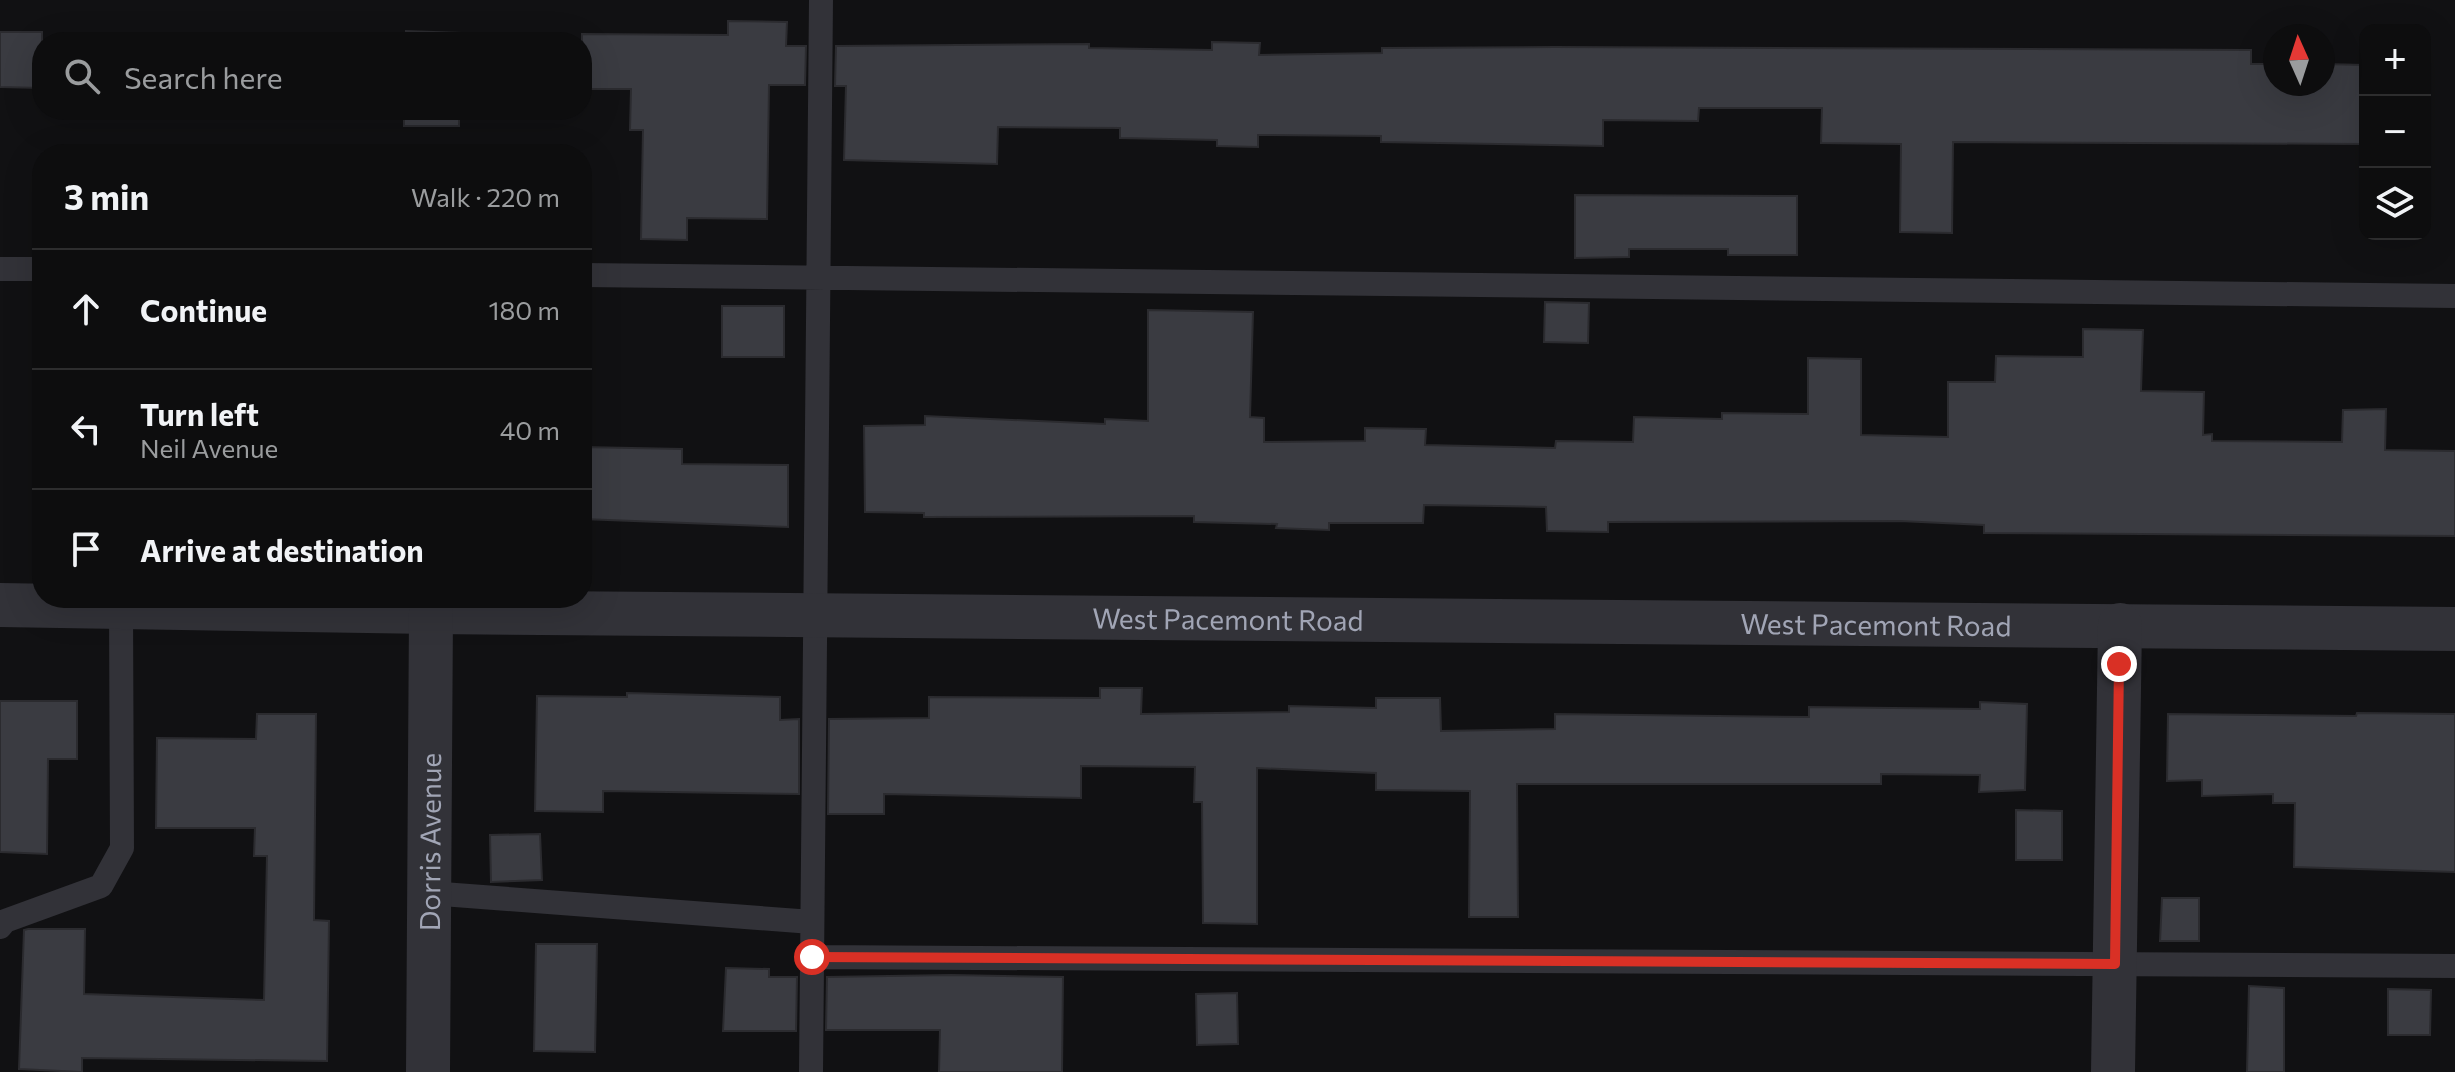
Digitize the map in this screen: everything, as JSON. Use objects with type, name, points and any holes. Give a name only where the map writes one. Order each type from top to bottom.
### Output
[{"type":"street","name":"West Pacemont Road","points":[[0,605],[32,606]]},
{"type":"street","name":"West Pacemont Road","points":[[183,608],[2455,629]]},
{"type":"street","name":"Dorris Avenue","points":[[428,1072],[431,612]]},
{"type":"street","points":[[2113,1072],[2120,625]]},
{"type":"lane","points":[[811,1072],[821,0]]},
{"type":"lane","points":[[0,269],[32,269]]},
{"type":"lane","points":[[592,275],[2455,296]]},
{"type":"lane","points":[[0,927],[5,921],[101,886],[122,848],[121,608]]},
{"type":"lane","points":[[429,893],[812,922]]},
{"type":"lane","points":[[812,957],[2455,966]]},
{"type":"building","points":[[728,21],[787,22],[786,46],[806,46],[805,85],[769,85],[767,219],[687,218],[687,240],[641,239],[643,130],[630,130],[631,89],[592,89],[592,34],[728,35]]},
{"type":"building","points":[[0,32],[32,32],[32,88],[0,87]]},
{"type":"building","points":[[1212,42],[1260,43],[1259,55],[1382,53],[1382,48],[1554,47],[2251,50],[2251,64],[2263,64],[2263,96],[2335,96],[2335,64],[2359,65],[2359,144],[1953,142],[1952,233],[1900,232],[1901,144],[1821,143],[1822,108],[1699,108],[1698,121],[1603,120],[1603,146],[1381,142],[1381,136],[1258,135],[1258,147],[1217,146],[1217,140],[1120,138],[1120,128],[998,127],[997,164],[844,160],[846,86],[835,86],[836,46],[1089,44],[1089,48],[1212,50]]},
{"type":"building","points":[[404,120],[459,120],[459,126],[404,126]]},
{"type":"building","points":[[1575,195],[1797,196],[1797,255],[1728,255],[1728,249],[1629,249],[1629,257],[1575,258]]},
{"type":"building","points":[[1545,302],[1589,303],[1588,343],[1544,342]]},
{"type":"building","points":[[722,306],[784,306],[784,357],[722,357]]},
{"type":"building","points":[[1148,310],[1253,312],[1250,417],[1264,418],[1264,442],[1365,441],[1365,428],[1426,429],[1425,445],[1555,448],[1556,441],[1633,442],[1634,417],[1722,419],[1722,413],[1808,414],[1808,358],[1861,359],[1861,435],[1948,437],[1948,382],[1995,382],[1996,356],[2083,357],[2083,329],[2143,330],[2141,391],[2204,392],[2203,435],[2212,434],[2212,441],[2342,442],[2343,410],[2386,409],[2385,450],[2455,451],[2455,536],[1984,533],[1984,525],[1900,521],[1608,522],[1608,532],[1547,531],[1546,507],[1496,506],[1424,505],[1423,523],[1329,523],[1329,530],[1276,528],[1277,524],[1194,522],[1194,516],[924,517],[924,513],[865,512],[864,426],[925,425],[925,416],[1105,424],[1105,419],[1148,421]]},
{"type":"building","points":[[592,447],[682,449],[682,464],[788,465],[788,527],[592,519]]},
{"type":"building","points":[[1100,688],[1142,688],[1141,714],[1289,712],[1289,706],[1376,708],[1376,698],[1440,698],[1441,731],[1555,729],[1555,714],[1809,717],[1809,707],[1980,709],[1980,702],[2027,704],[2025,790],[1979,792],[1980,775],[1881,774],[1881,784],[1517,784],[1518,917],[1469,917],[1470,791],[1376,790],[1376,773],[1257,768],[1257,924],[1203,923],[1202,802],[1194,802],[1195,767],[1081,766],[1081,798],[884,794],[884,814],[828,814],[829,719],[929,718],[929,697],[1100,698]]},
{"type":"building","points":[[627,693],[780,697],[780,720],[799,719],[799,794],[603,791],[603,812],[535,811],[537,696],[627,697]]},
{"type":"building","points":[[0,701],[77,701],[77,759],[48,759],[47,854],[0,852]]},
{"type":"building","points":[[2357,713],[2455,714],[2455,872],[2294,867],[2295,803],[2273,803],[2273,794],[2202,796],[2202,780],[2167,781],[2168,714],[2356,716]]},
{"type":"building","points":[[257,714],[316,714],[314,920],[329,921],[327,1061],[82,1058],[82,1072],[19,1069],[24,930],[85,929],[84,994],[264,1000],[267,856],[254,856],[255,828],[156,828],[157,738],[256,739]]},
{"type":"building","points":[[2016,810],[2062,811],[2062,860],[2016,860]]},
{"type":"building","points":[[540,834],[542,880],[491,882],[490,835]]},
{"type":"building","points":[[2162,898],[2199,898],[2199,941],[2160,941]]},
{"type":"building","points":[[536,944],[597,944],[595,1052],[534,1051]]},
{"type":"building","points":[[726,968],[769,969],[769,977],[797,977],[796,1031],[723,1031]]},
{"type":"building","points":[[827,977],[1063,977],[1062,1072],[939,1072],[940,1030],[826,1030]]},
{"type":"building","points":[[2249,986],[2284,988],[2284,1072],[2247,1072]]},
{"type":"building","points":[[2388,989],[2431,990],[2430,1035],[2388,1035]]},
{"type":"building","points":[[1237,993],[1238,1044],[1197,1045],[1196,994]]},
{"type":"route","points":[[812,957],[2115,964],[2119,664]]}]
